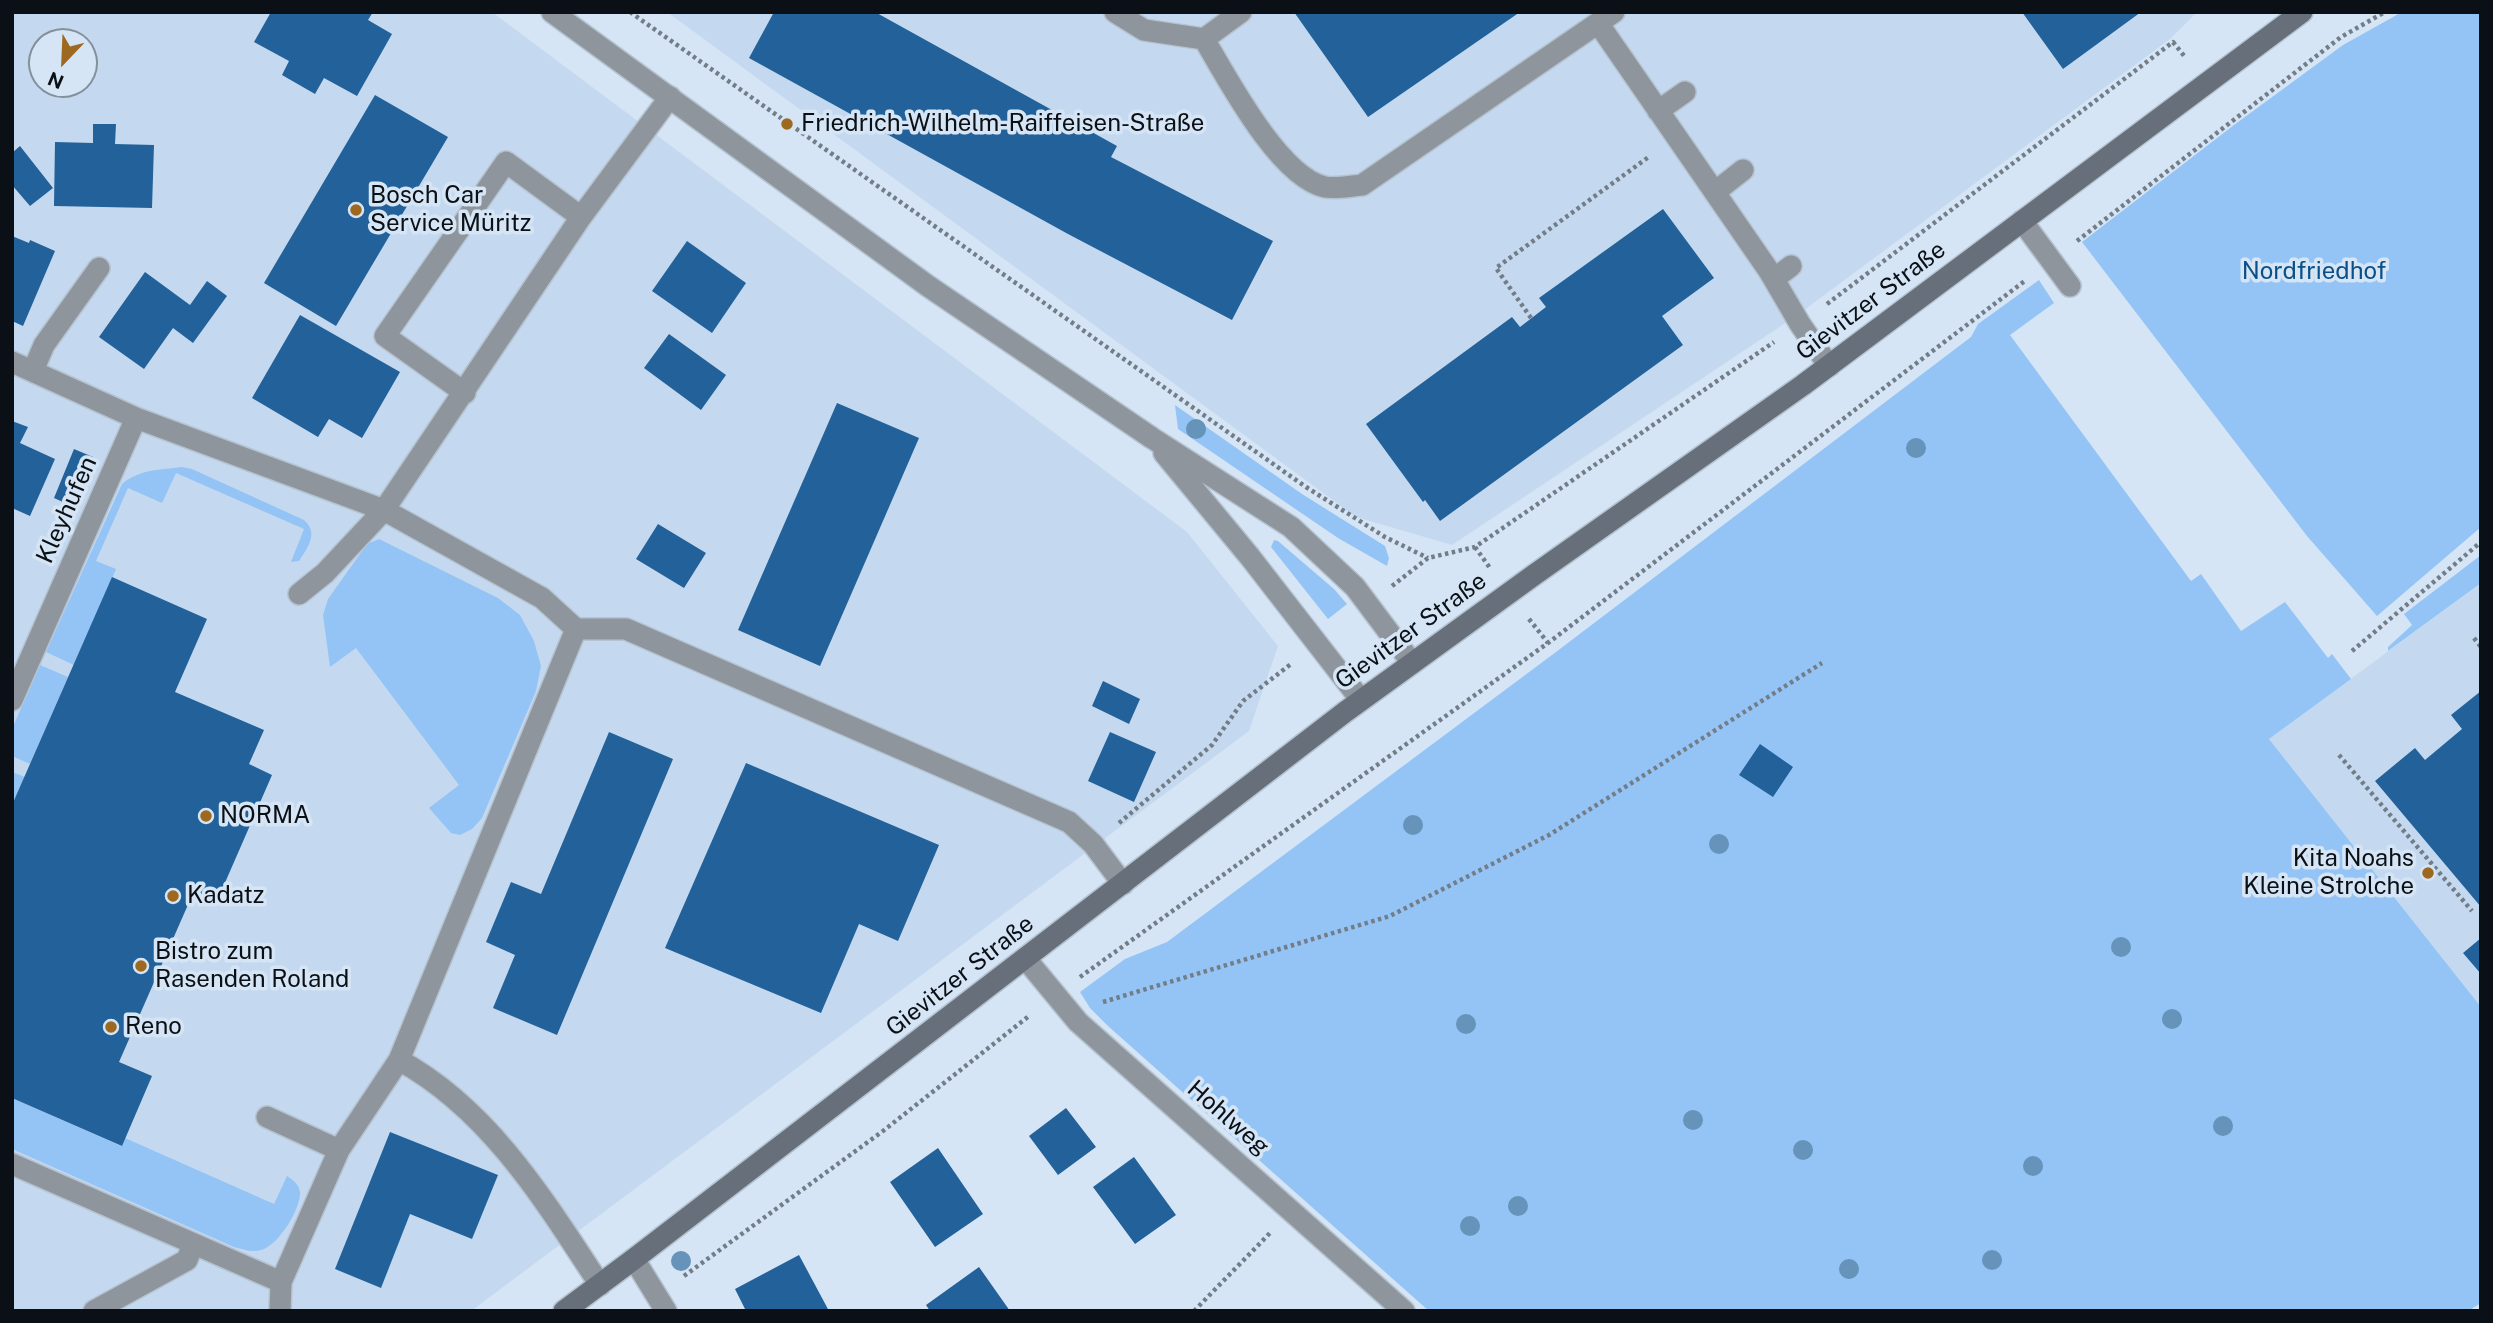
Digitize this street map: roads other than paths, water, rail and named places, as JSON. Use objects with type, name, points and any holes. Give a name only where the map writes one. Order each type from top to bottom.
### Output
[{"type":"main road","name":"Gievitzer Straße","points":[[564,1311],[1361,700],[1829,366],[2302,12]]},
{"type":"street","points":[[552,12],[928,286],[1152,438],[1291,527],[1355,587],[1412,663]]},
{"type":"street","points":[[1115,12],[1144,30],[1204,40],[1241,12]]},
{"type":"street","points":[[1204,40],[1254,123],[1294,170],[1324,187],[1362,186],[1606,18],[1658,111],[1774,279],[1829,366]]},
{"type":"street","points":[[1658,111],[1685,92]]},
{"type":"street","points":[[299,594],[325,573],[384,510],[581,217],[670,97]]},
{"type":"street","points":[[465,393],[385,336],[506,162],[581,217]]},
{"type":"street","points":[[1715,192],[1743,170]]},
{"type":"street","points":[[2022,221],[2070,286]]},
{"type":"street","points":[[1774,279],[1791,266]]},
{"type":"street","points":[[33,371],[44,345],[99,268]]},
{"type":"street","points":[[12,362],[136,418],[384,510],[542,598],[576,629],[626,629],[1069,822],[1093,844],[1123,884]]},
{"type":"street","name":"Kleyhufen","points":[[12,700],[136,418]]},
{"type":"street","points":[[1152,438],[1361,700]]},
{"type":"street","points":[[280,1311],[281,1282],[339,1150],[398,1060],[576,629]]},
{"type":"street","name":"Hohlweg","points":[[1026,958],[1078,1022],[1404,1311]]},
{"type":"street","points":[[398,1060],[428,1076],[469,1110],[507,1152],[600,1285]]},
{"type":"street","points":[[267,1117],[339,1150]]},
{"type":"street","points":[[12,1164],[281,1282]]},
{"type":"street","points":[[94,1311],[187,1260],[193,1244]]},
{"type":"street","points":[[634,1259],[662,1303]]},
{"type":"place","name":"Friedrich-Wilhelm-Raiffeisen-Straße","points":[[787,124]]},
{"type":"place","name":"Bosch Car Service Müritz","points":[[356,210]]},
{"type":"place","name":"NORMA","points":[[206,816]]},
{"type":"place","name":"Kita Noahs Kleine Strolche","points":[[2428,873]]},
{"type":"place","name":"Kadatz","points":[[173,896]]},
{"type":"place","name":"Bistro zum Rasenden Roland","points":[[141,966]]},
{"type":"place","name":"Reno","points":[[111,1027]]},
{"type":"park label","name":"Nordfriedhof","points":[[2314,272]]}]
